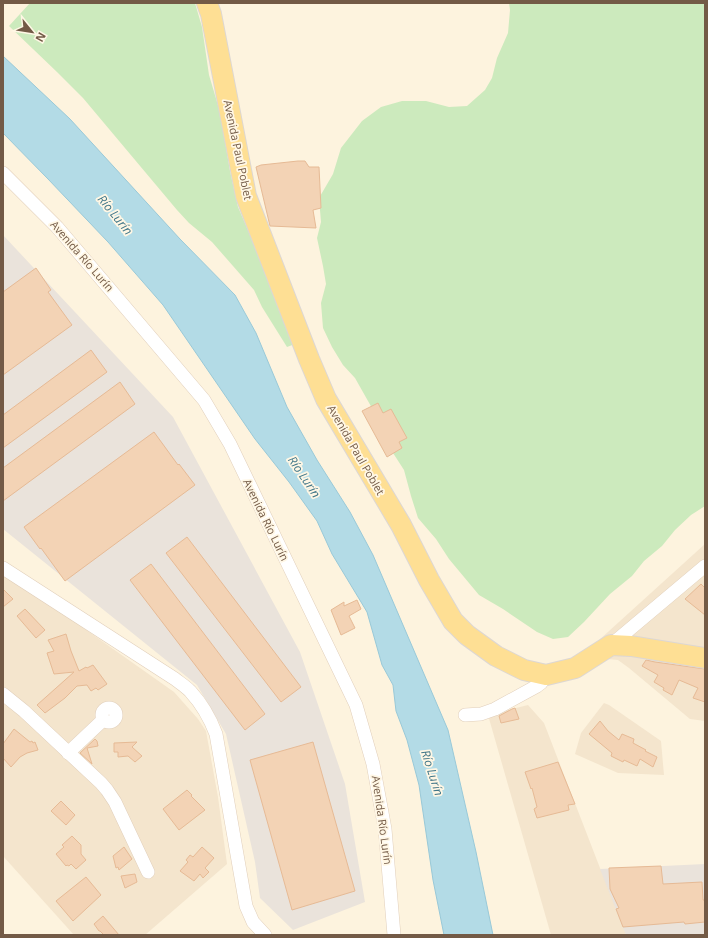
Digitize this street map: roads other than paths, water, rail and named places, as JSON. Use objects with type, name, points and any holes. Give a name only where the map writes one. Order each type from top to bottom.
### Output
[{"type":"main road","name":"Avenida Paul Poblet","points":[[207,3],[211,14],[246,196],[309,359],[326,399],[401,526],[429,580],[453,621],[468,635],[496,656],[524,670],[546,675],[575,668],[611,645]]},
{"type":"main road","points":[[611,645],[631,646],[705,658]]},
{"type":"street","name":"Avenida Río Lurín","points":[[3,172],[57,227],[199,394],[230,444],[356,705],[373,764],[385,829],[394,935]]},
{"type":"street","points":[[611,645],[705,566]]},
{"type":"street","points":[[3,568],[175,679],[189,690],[199,702],[212,722],[216,734],[246,906],[253,922],[265,935]]},
{"type":"street","points":[[465,715],[481,714],[495,708],[537,686],[546,675]]},
{"type":"street","points":[[3,694],[24,711],[107,790],[115,802],[148,872]]},
{"type":"street","points":[[68,753],[103,720]]},
{"type":"water","name":"Río Lurín","points":[[3,56],[70,119],[180,239],[235,295],[256,333],[287,407],[317,460],[350,512],[373,555],[448,730],[493,935],[444,935],[433,880],[419,785],[407,740],[396,711],[393,685],[382,665],[367,612],[332,554],[317,521],[255,439],[163,305],[108,242],[3,133]]}]
